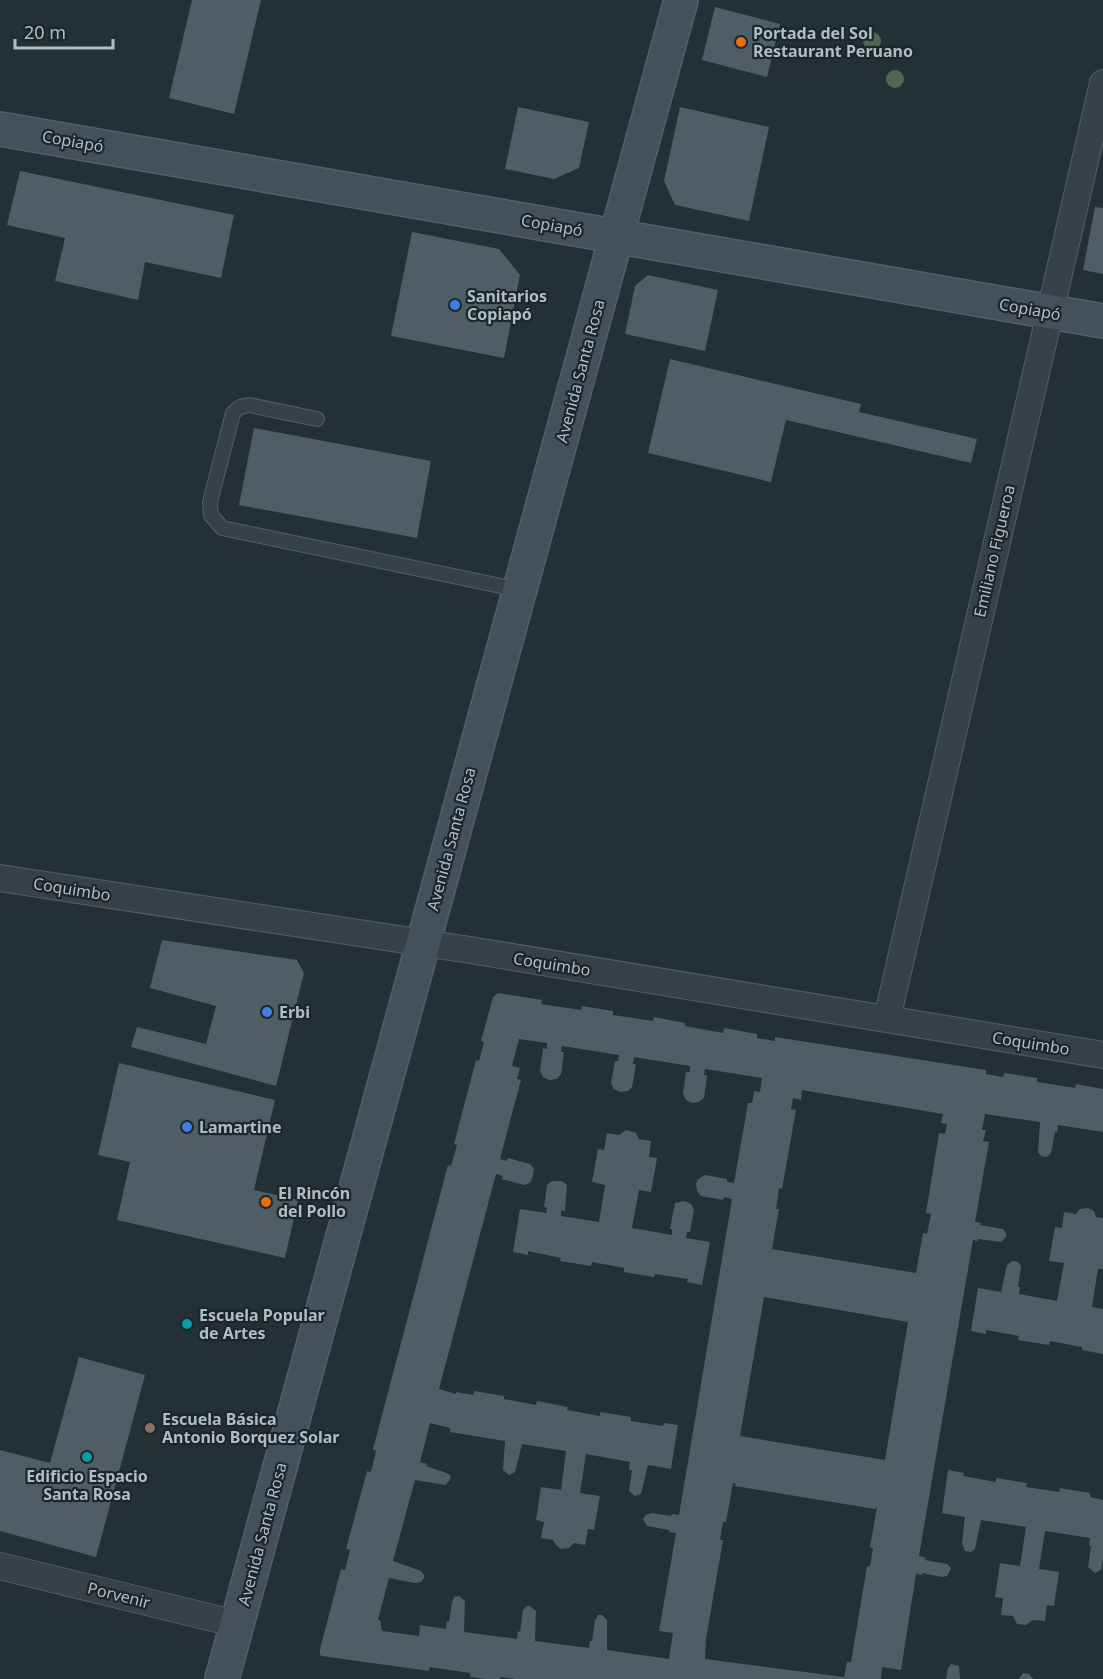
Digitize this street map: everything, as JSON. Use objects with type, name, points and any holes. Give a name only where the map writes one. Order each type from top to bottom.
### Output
[{"type":"main road","name":"Avenida Santa Rosa","points":[[222,1679],[681,0]]},
{"type":"main road","name":"Copiapó","points":[[0,129],[1103,321]]},
{"type":"street","name":"Emiliano Figueroa","points":[[886,1019],[1103,83]]},
{"type":"street","name":"Coquimbo","points":[[0,878],[423,942],[1103,1055]]},
{"type":"street","name":"Porvenir","points":[[0,1566],[237,1624]]},
{"type":"lane","points":[[318,419],[249,405],[240,407],[233,413],[210,502],[211,515],[222,528],[520,590]]},
{"type":"building","points":[[192,0],[261,0],[234,114],[169,98]]},
{"type":"building","name":"Portada del Sol Restaurant Peruano","points":[[715,7],[780,24],[767,77],[702,60]]},
{"type":"building","points":[[518,107],[589,122],[579,168],[554,179],[505,169]]},
{"type":"building","points":[[680,107],[769,127],[749,221],[675,205],[664,181]]},
{"type":"building","points":[[20,171],[234,215],[221,278],[145,262],[138,300],[55,281],[65,238],[7,225]]},
{"type":"building","points":[[1095,207],[1103,208],[1103,274],[1083,270]]},
{"type":"building","name":"Sanitarios Copiapó","points":[[412,232],[499,249],[520,275],[504,358],[391,336]]},
{"type":"building","points":[[648,275],[718,290],[705,351],[625,334],[635,286]]},
{"type":"building","points":[[670,359],[861,404],[859,412],[977,439],[971,463],[786,420],[771,482],[648,453]]},
{"type":"building","points":[[254,428],[431,461],[417,538],[239,505]]},
{"type":"building","points":[[162,940],[297,960],[304,973],[276,1086],[131,1047],[137,1027],[206,1044],[216,1006],[150,988]]},
{"type":"building","points":[[498,993],[542,1000],[541,1004],[581,1010],[582,1006],[613,1011],[613,1015],[653,1021],[654,1017],[723,1033],[724,1028],[757,1034],[757,1038],[775,1041],[775,1037],[986,1070],[986,1074],[1003,1077],[1004,1073],[1037,1078],[1037,1082],[1075,1088],[1076,1084],[1103,1089],[1103,1132],[1058,1125],[1051,1153],[1047,1157],[1041,1156],[1038,1152],[1040,1122],[985,1114],[982,1130],[986,1130],[983,1141],[989,1142],[975,1222],[1003,1229],[1006,1237],[1001,1242],[973,1240],[919,1556],[926,1558],[925,1560],[947,1564],[951,1568],[947,1576],[942,1577],[916,1574],[901,1670],[882,1667],[881,1679],[515,1679],[500,1677],[500,1679],[486,1679],[470,1677],[470,1673],[430,1667],[429,1671],[320,1655],[341,1569],[345,1570],[350,1550],[346,1549],[367,1471],[371,1472],[376,1451],[373,1449],[448,1165],[451,1166],[457,1145],[454,1144],[476,1060],[479,1061],[484,1042],[481,1041],[493,997]],"holes":[[[519,1039],[547,1043],[547,1049],[543,1048],[540,1071],[543,1077],[549,1080],[557,1079],[561,1074],[564,1052],[561,1052],[562,1046],[619,1055],[618,1061],[615,1061],[611,1083],[614,1089],[621,1092],[628,1091],[632,1087],[636,1064],[633,1064],[634,1057],[690,1066],[690,1072],[686,1072],[683,1094],[686,1100],[692,1103],[704,1098],[707,1075],[704,1075],[705,1069],[762,1078],[760,1092],[754,1091],[752,1103],[748,1103],[734,1183],[727,1182],[727,1179],[705,1175],[698,1179],[696,1184],[701,1196],[723,1200],[724,1197],[732,1199],[679,1515],[652,1513],[643,1519],[647,1526],[676,1533],[659,1631],[673,1633],[669,1659],[607,1650],[607,1620],[602,1615],[598,1615],[595,1620],[589,1648],[535,1641],[536,1611],[530,1606],[523,1610],[517,1639],[464,1632],[465,1601],[459,1596],[454,1597],[452,1602],[446,1629],[420,1625],[419,1636],[382,1631],[380,1620],[378,1620],[389,1578],[415,1583],[421,1582],[424,1578],[421,1571],[393,1561],[415,1480],[445,1485],[450,1480],[451,1476],[447,1473],[420,1462],[430,1423],[450,1428],[450,1432],[505,1441],[503,1470],[509,1475],[515,1472],[522,1444],[566,1451],[561,1490],[541,1487],[536,1520],[544,1522],[541,1538],[553,1540],[561,1549],[569,1548],[574,1543],[585,1545],[588,1529],[594,1530],[600,1496],[580,1493],[586,1454],[630,1462],[629,1470],[632,1470],[629,1491],[635,1496],[641,1494],[648,1465],[671,1469],[678,1425],[664,1423],[663,1426],[631,1421],[631,1417],[600,1412],[600,1416],[567,1410],[568,1407],[537,1401],[536,1405],[474,1391],[473,1395],[456,1392],[456,1394],[439,1389],[496,1174],[503,1176],[502,1179],[524,1185],[530,1183],[533,1176],[534,1169],[530,1164],[508,1158],[506,1161],[500,1159],[521,1080],[517,1079],[520,1068],[512,1066]],[[802,1090],[943,1114],[941,1123],[947,1124],[945,1134],[939,1133],[926,1213],[931,1214],[927,1234],[923,1233],[916,1273],[772,1249],[779,1209],[776,1209],[779,1188],[782,1189],[796,1110],[791,1109],[793,1098],[801,1100]],[[764,1297],[908,1322],[885,1460],[740,1436]],[[733,1483],[736,1484],[735,1486],[875,1509],[877,1507],[870,1547],[873,1548],[870,1567],[867,1566],[851,1662],[847,1662],[844,1677],[705,1659],[706,1639],[723,1540],[720,1540],[723,1522],[726,1522]]]},
{"type":"building","points":[[119,1063],[275,1100],[254,1190],[298,1200],[285,1258],[117,1220],[130,1162],[98,1155]]},
{"type":"building","points":[[626,1130],[636,1133],[639,1139],[651,1141],[649,1157],[657,1158],[651,1192],[639,1190],[632,1228],[672,1235],[672,1229],[670,1229],[675,1203],[684,1201],[691,1204],[694,1210],[690,1232],[687,1232],[686,1238],[710,1242],[702,1285],[687,1282],[688,1279],[624,1272],[624,1268],[592,1262],[591,1266],[560,1261],[561,1258],[528,1251],[528,1255],[513,1252],[520,1209],[546,1213],[547,1208],[544,1207],[547,1185],[552,1181],[562,1181],[567,1185],[565,1211],[561,1210],[561,1216],[599,1222],[605,1185],[592,1182],[598,1149],[604,1150],[607,1133],[619,1135]]},
{"type":"building","points":[[1088,1208],[1094,1211],[1096,1217],[1103,1218],[1103,1269],[1098,1269],[1092,1307],[1103,1309],[1103,1354],[1050,1341],[1049,1345],[1018,1340],[1019,1336],[986,1330],[986,1334],[971,1331],[978,1288],[1001,1292],[1007,1265],[1012,1261],[1018,1262],[1021,1266],[1019,1294],[1057,1301],[1064,1263],[1049,1261],[1055,1227],[1062,1228],[1064,1212],[1076,1214],[1080,1209]]},
{"type":"building","name":"Edificio Espacio Santa Rosa","points":[[79,1357],[145,1375],[96,1557],[0,1531],[0,1450],[50,1463]]},
{"type":"building","points":[[948,1470],[964,1473],[963,1476],[996,1482],[996,1478],[1027,1483],[1026,1487],[1059,1492],[1060,1488],[1090,1493],[1090,1497],[1103,1500],[1101,1570],[1095,1573],[1088,1567],[1090,1538],[1045,1531],[1039,1569],[1059,1572],[1054,1606],[1047,1605],[1045,1621],[1033,1620],[1026,1625],[1017,1624],[1013,1616],[1001,1615],[1003,1598],[995,1597],[1000,1563],[1020,1566],[1026,1527],[981,1520],[975,1549],[971,1552],[965,1551],[962,1543],[965,1517],[942,1513]]},
{"type":"building","points":[[951,1664],[959,1666],[960,1679],[946,1679]]},
{"type":"building","points":[[1023,1673],[1029,1674],[1033,1679],[1019,1679]]},
{"type":"place","name":"Portada del Sol Restaurant Peruano","points":[[741,42]]},
{"type":"place","name":"Sanitarios Copiapó","points":[[455,305]]},
{"type":"place","name":"Erbi","points":[[267,1012]]},
{"type":"place","name":"Lamartine","points":[[187,1127]]},
{"type":"place","name":"El Rincón del Pollo","points":[[266,1202]]},
{"type":"place","name":"Escuela Popular de Artes","points":[[187,1324]]},
{"type":"place","name":"Escuela Básica Antonio Borquez Solar","points":[[150,1428]]},
{"type":"place","name":"Edificio Espacio Santa Rosa","points":[[87,1457]]}]
